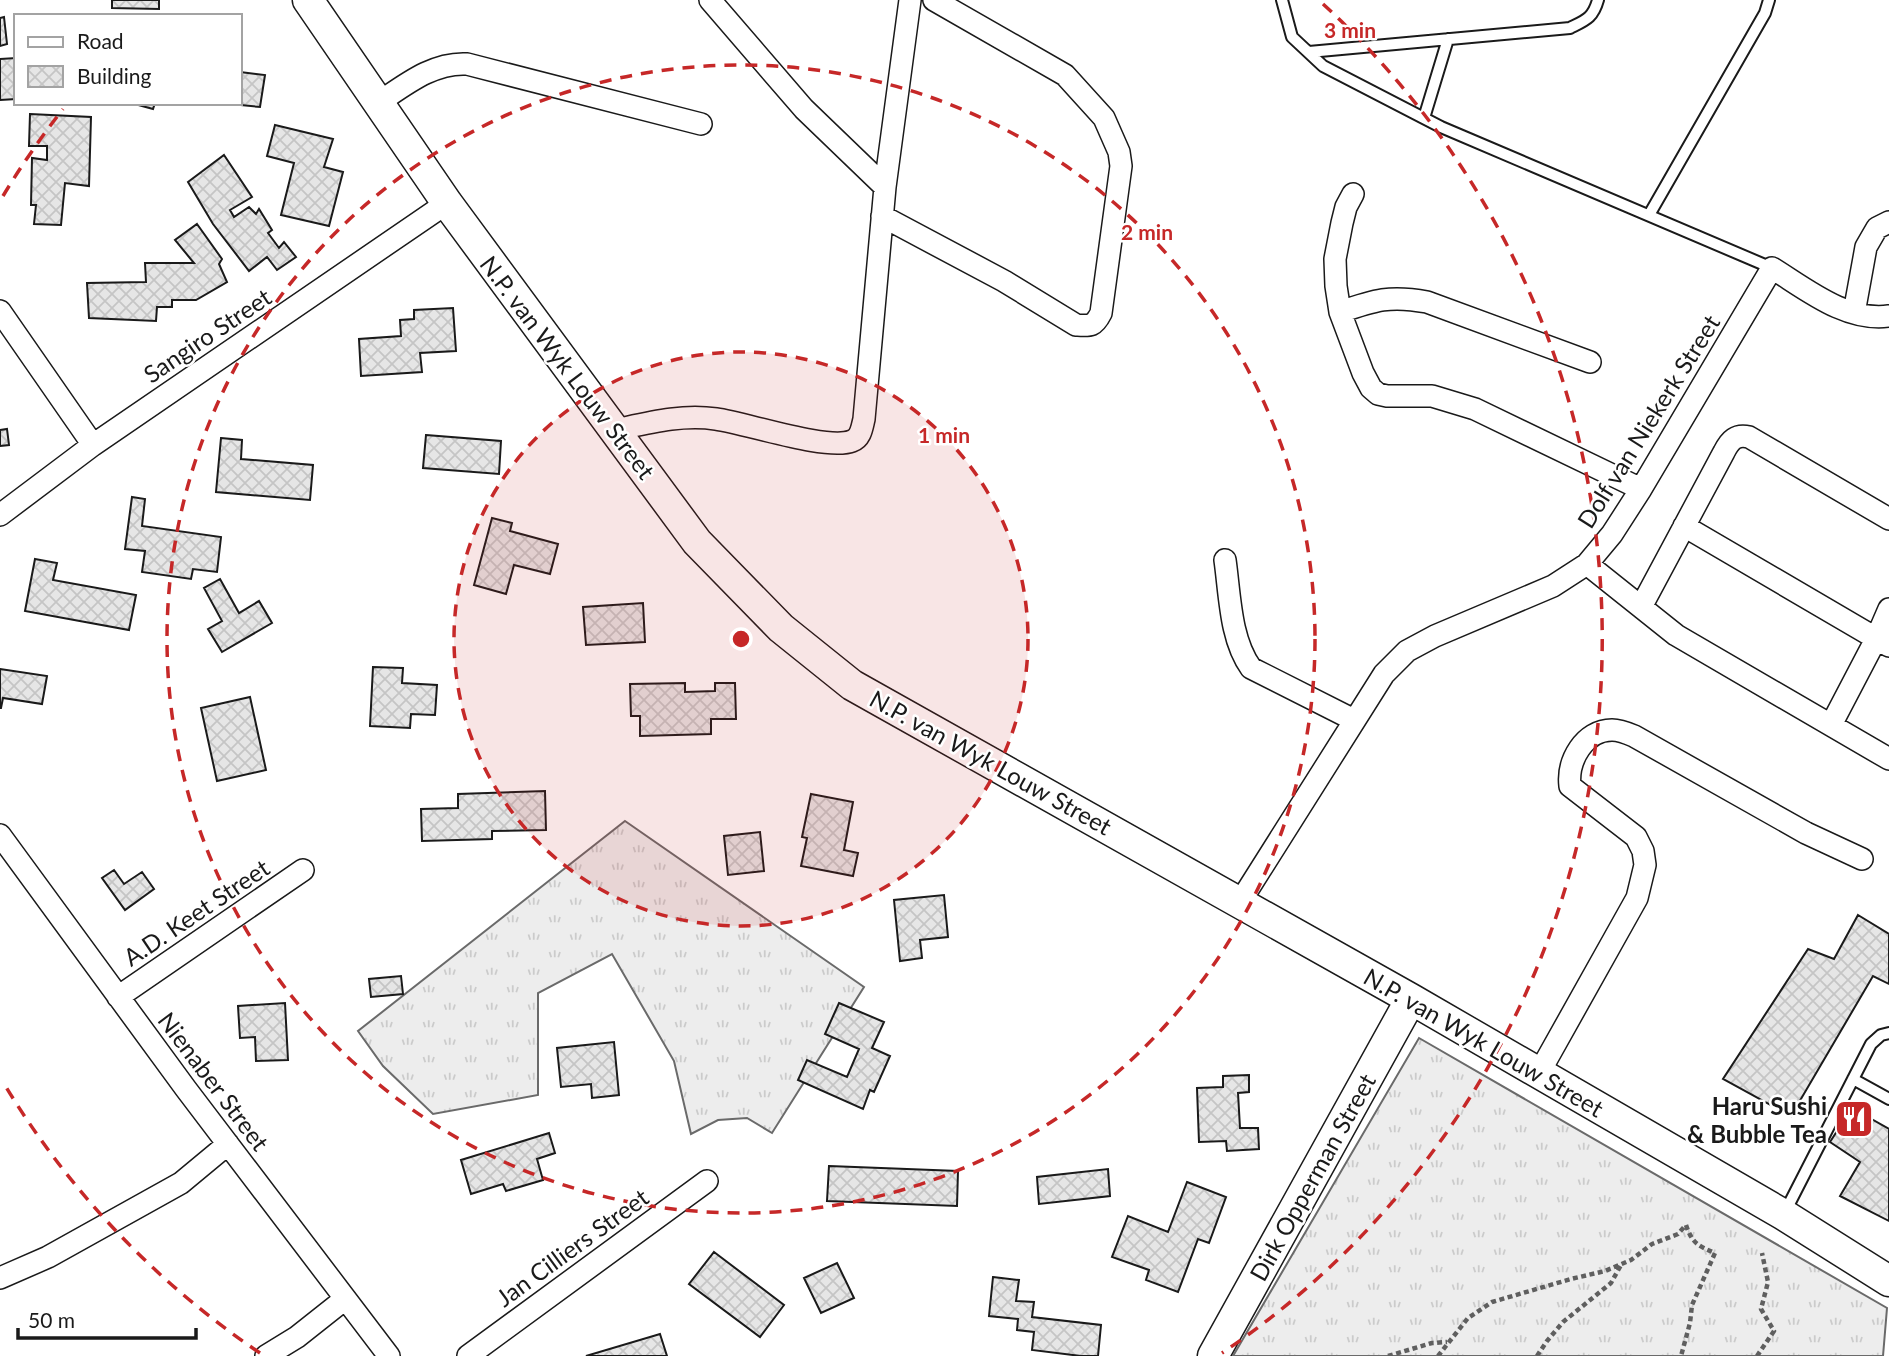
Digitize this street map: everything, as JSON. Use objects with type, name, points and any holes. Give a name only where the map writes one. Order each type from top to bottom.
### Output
[{"type":"street","name":"N.P. van Wyk Louw Street","points":[[308,0],[447,203],[697,542],[781,628],[852,685],[1411,999],[1784,1215],[1889,1281]]},
{"type":"street","points":[[710,0],[804,109],[885,187]]},
{"type":"street","points":[[615,430],[685,417],[715,418],[818,442],[854,441],[861,433],[885,187],[910,0]]},
{"type":"street","points":[[882,216],[1004,281],[1076,325],[1089,326],[1095,323],[1101,313],[1121,166],[1119,152],[1104,118],[1065,75],[934,0]]},
{"type":"street","points":[[378,103],[417,78],[453,63],[467,64],[701,124]]},
{"type":"street","points":[[1353,194],[1346,207],[1335,259],[1336,286],[1340,312],[1371,388],[1378,394],[1387,396],[1432,396],[1475,409],[1642,489]]},
{"type":"street","name":"Sangiro Street","points":[[0,515],[93,444],[447,203]]},
{"type":"street","points":[[1854,313],[1866,247],[1877,228],[1889,222]]},
{"type":"street","points":[[1772,268],[1827,302],[1854,313],[1889,316]]},
{"type":"street","name":"Dolf van Niekerk Street","points":[[1240,902],[1384,674],[1407,651],[1435,636],[1553,586],[1587,564],[1612,534],[1642,489],[1772,268]]},
{"type":"street","points":[[1340,312],[1373,301],[1403,297],[1427,302],[1590,362]]},
{"type":"street","points":[[0,311],[93,444]]},
{"type":"street","points":[[1641,607],[1729,442],[1734,438],[1749,437],[1889,519]]},
{"type":"street","points":[[1684,526],[1883,642]]},
{"type":"street","points":[[1225,560],[1237,641],[1251,668],[1354,720]]},
{"type":"street","points":[[1587,564],[1676,635],[1889,759]]},
{"type":"street","points":[[1831,725],[1883,642],[1889,609]]},
{"type":"street","points":[[1539,1073],[1637,898],[1645,865],[1643,851],[1636,838],[1570,786],[1572,762],[1590,736],[1613,730],[1634,736],[1806,833],[1862,859]]},
{"type":"street","name":"Nienaber Street","points":[[0,835],[118,997],[389,1356]]},
{"type":"street","name":"A.D. Keet Street","points":[[118,997],[303,870]]},
{"type":"street","name":"Dirk Opperman Street","points":[[1213,1356],[1411,999]]},
{"type":"street","points":[[0,1278],[48,1257],[181,1184],[228,1144]]},
{"type":"street","name":"Jan Cilliers Street","points":[[468,1356],[707,1181]]},
{"type":"street","points":[[266,1356],[345,1299]]},
{"type":"lane","points":[[1282,0],[1293,37],[1323,66],[1441,127],[1772,268]]},
{"type":"lane","points":[[1308,52],[1570,28],[1586,20],[1595,11],[1598,0]]},
{"type":"lane","points":[[1649,215],[1765,13],[1769,0]]},
{"type":"lane","points":[[1424,118],[1448,39]]},
{"type":"lane","points":[[1784,1215],[1871,1044],[1881,1035],[1889,1033]]},
{"type":"lane","points":[[1853,1080],[1889,1099]]},
{"type":"path","points":[[1438,1356],[1468,1318],[1492,1302],[1605,1271],[1632,1260],[1652,1244],[1678,1234],[1686,1225],[1690,1237],[1697,1244],[1715,1253],[1692,1305],[1686,1343],[1681,1356]]},
{"type":"path","points":[[1757,1356],[1774,1331],[1760,1309],[1768,1283],[1762,1253]]},
{"type":"path","points":[[1537,1356],[1563,1322],[1611,1283],[1622,1264]]},
{"type":"path","points":[[1388,1356],[1432,1343],[1448,1342]]},
{"type":"green space","points":[[625,821],[864,987],[772,1133],[747,1118],[718,1120],[691,1134],[674,1061],[612,954],[538,993],[538,1095],[433,1114],[383,1066],[358,1031]]},
{"type":"green space","points":[[1419,1038],[1887,1308],[1883,1356],[1233,1356]]},
{"type":"building","points":[[112,0],[159,0],[159,9],[112,8]]},
{"type":"building","points":[[4,17],[7,44],[0,46],[0,18]]},
{"type":"building","points":[[14,58],[14,99],[0,100],[0,59]]},
{"type":"building","points":[[242,72],[265,75],[260,107],[240,105]]},
{"type":"building","points":[[138,105],[154,105],[153,109]]},
{"type":"building","points":[[30,114],[91,117],[89,186],[65,183],[61,225],[34,224],[36,205],[31,205],[32,158],[47,160],[47,146],[29,146]]},
{"type":"building","points":[[275,125],[333,139],[324,167],[343,172],[329,226],[281,215],[294,163],[267,156]]},
{"type":"building","points":[[224,155],[252,197],[230,210],[234,217],[249,207],[256,214],[259,209],[272,230],[268,233],[279,248],[284,242],[296,257],[277,270],[267,257],[249,271],[213,224],[188,182]]},
{"type":"building","points":[[197,224],[222,259],[219,264],[227,282],[196,300],[172,300],[172,307],[157,307],[156,321],[89,318],[87,283],[146,282],[145,263],[194,263],[175,240]]},
{"type":"building","points":[[453,308],[456,351],[420,353],[422,372],[361,376],[359,339],[401,336],[400,320],[414,319],[414,310]]},
{"type":"building","points":[[7,429],[9,445],[0,446],[0,430]]},
{"type":"building","points":[[426,435],[501,441],[499,474],[423,468]]},
{"type":"building","points":[[221,438],[242,440],[241,459],[313,465],[310,500],[216,492]]},
{"type":"building","points":[[132,497],[145,499],[142,526],[221,537],[217,572],[193,569],[191,579],[142,572],[145,551],[125,549]]},
{"type":"building","points":[[492,518],[512,523],[510,531],[558,544],[550,574],[514,565],[506,594],[474,585]]},
{"type":"building","points":[[35,559],[57,563],[53,580],[136,595],[129,630],[25,611]]},
{"type":"building","points":[[220,579],[239,613],[259,601],[272,623],[222,652],[208,629],[222,621],[204,588]]},
{"type":"building","points":[[643,603],[645,642],[586,645],[583,607]]},
{"type":"building","points":[[373,667],[403,668],[402,683],[437,685],[435,715],[411,714],[410,728],[370,726]]},
{"type":"building","points":[[0,669],[47,676],[42,704],[3,698],[0,708]]},
{"type":"building","points":[[685,683],[685,692],[715,691],[715,683],[735,683],[736,719],[711,719],[711,734],[640,736],[640,716],[631,716],[630,684]]},
{"type":"building","points":[[250,697],[266,770],[217,781],[201,708]]},
{"type":"building","points":[[545,791],[546,830],[492,831],[492,839],[422,841],[421,809],[458,808],[458,794]]},
{"type":"building","points":[[811,794],[853,802],[844,850],[858,853],[853,876],[801,866],[807,838],[802,837]]},
{"type":"building","points":[[760,832],[764,871],[728,875],[724,836]]},
{"type":"building","points":[[114,870],[124,884],[142,872],[154,889],[125,910],[102,878]]},
{"type":"building","points":[[944,895],[948,937],[920,940],[922,958],[900,961],[894,900]]},
{"type":"building","points":[[1858,915],[1889,934],[1889,984],[1873,976],[1791,1116],[1723,1079],[1808,949],[1834,959]]},
{"type":"building","points":[[401,976],[403,994],[371,997],[369,979]]},
{"type":"building","points":[[285,1003],[288,1060],[256,1061],[255,1037],[240,1038],[238,1006]]},
{"type":"building","points":[[839,1003],[884,1022],[872,1048],[890,1056],[874,1092],[870,1090],[863,1109],[798,1080],[807,1060],[847,1077],[859,1049],[825,1034]]},
{"type":"building","points":[[614,1042],[619,1095],[592,1098],[591,1084],[561,1087],[557,1048]]},
{"type":"building","points":[[1249,1075],[1249,1092],[1238,1093],[1240,1128],[1258,1128],[1259,1149],[1227,1151],[1226,1141],[1199,1142],[1197,1088],[1223,1087],[1223,1076]]},
{"type":"building","points":[[1852,1108],[1889,1129],[1889,1221],[1840,1196],[1860,1162],[1830,1142]]},
{"type":"building","points":[[549,1133],[555,1153],[537,1159],[543,1180],[506,1191],[503,1184],[471,1194],[461,1160]]},
{"type":"building","points":[[829,1166],[958,1171],[957,1206],[827,1201]]},
{"type":"building","points":[[1108,1169],[1110,1196],[1039,1204],[1037,1177]]},
{"type":"building","points":[[1187,1182],[1226,1197],[1209,1243],[1198,1239],[1178,1292],[1146,1280],[1149,1270],[1112,1257],[1128,1216],[1168,1232]]},
{"type":"building","points":[[714,1252],[784,1305],[760,1337],[689,1284]]},
{"type":"building","points":[[837,1263],[854,1298],[821,1313],[804,1278]]},
{"type":"building","points":[[993,1277],[1019,1280],[1016,1301],[1034,1302],[1032,1317],[1101,1325],[1098,1356],[1032,1350],[1034,1332],[1017,1330],[1018,1319],[989,1316]]},
{"type":"building","points":[[660,1334],[667,1356],[586,1356]]},
{"type":"place","name":"Haru Sushi & Bubble Tea","points":[[1854,1119]]}]
